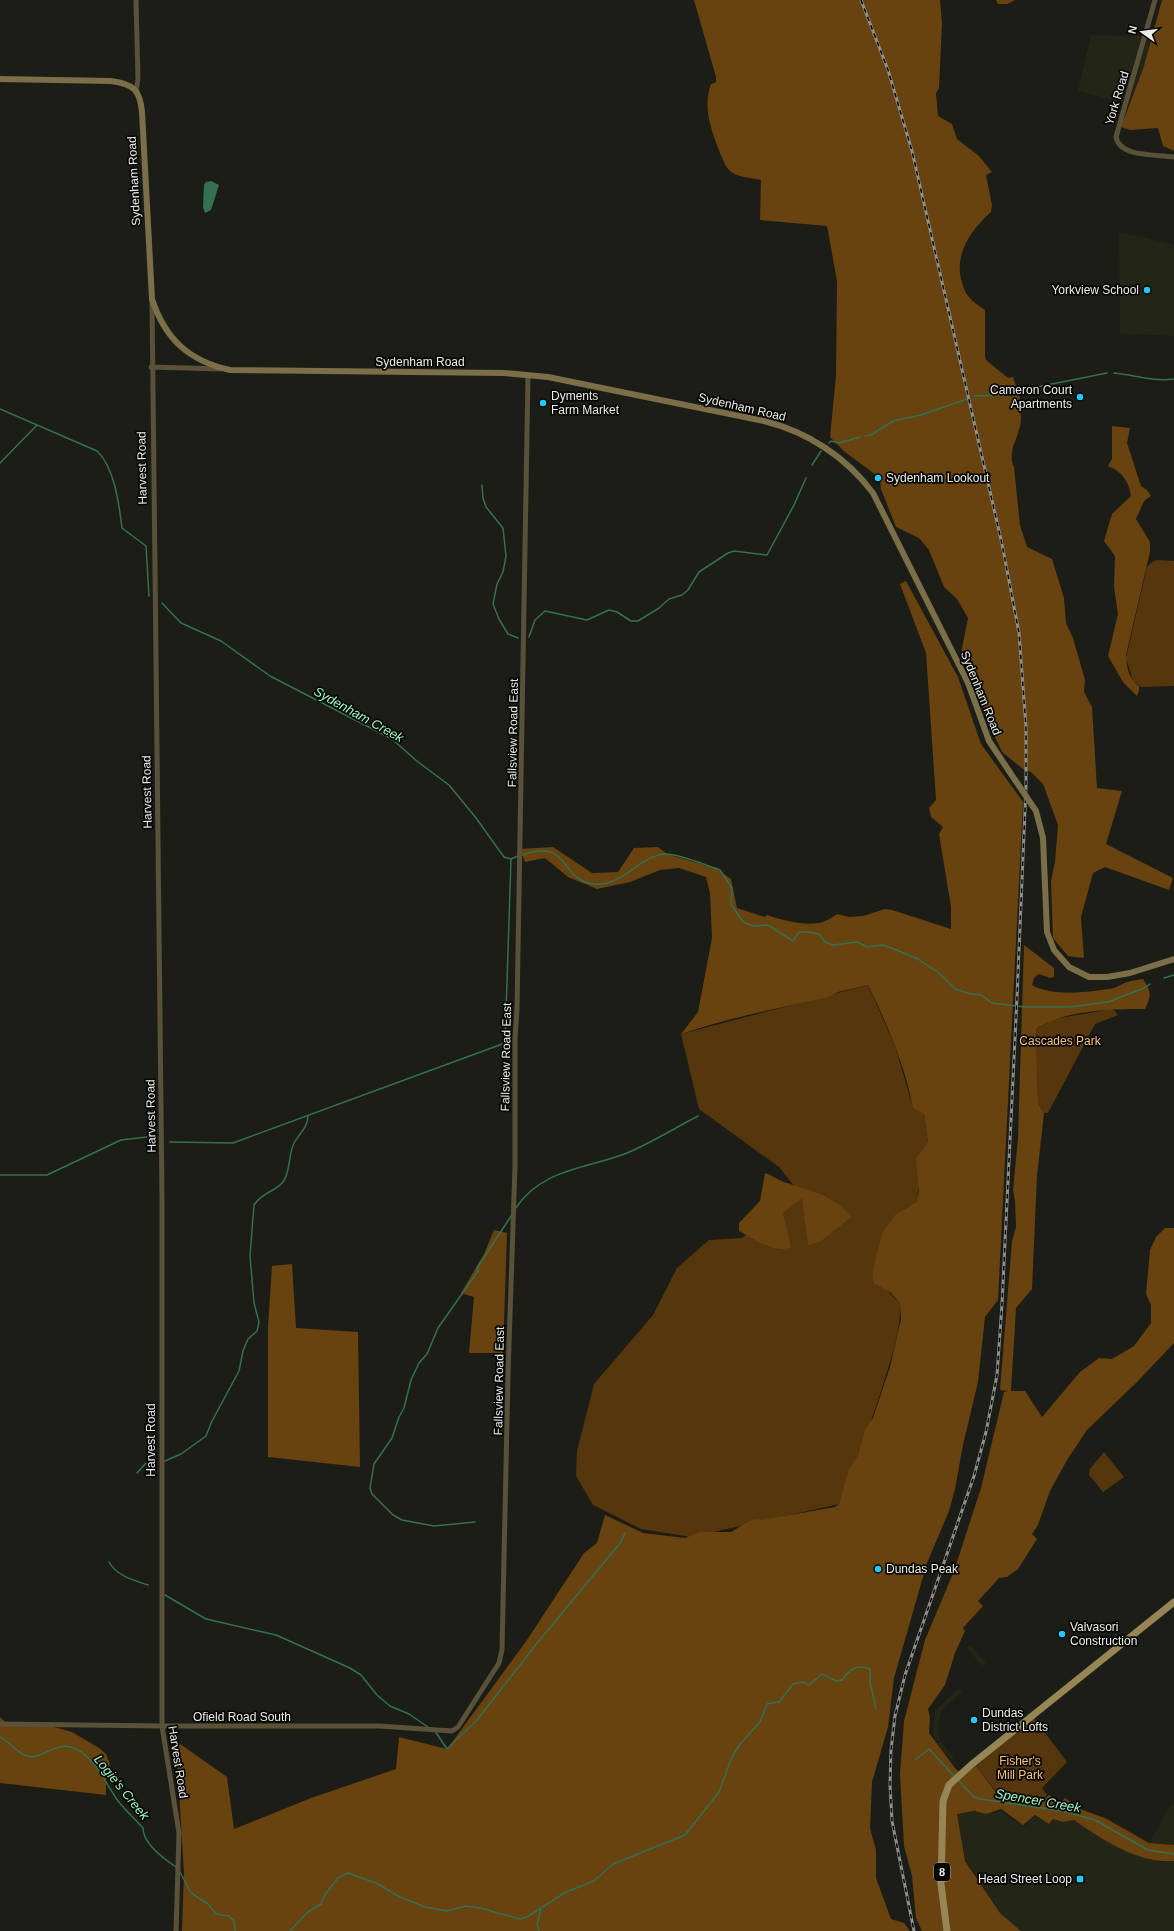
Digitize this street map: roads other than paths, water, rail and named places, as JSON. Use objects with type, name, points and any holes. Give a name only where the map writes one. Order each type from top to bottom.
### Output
[{"type":"main road","points":[[0,79],[111,81],[123,82],[136,90]]},
{"type":"main road","name":"Sydenham Road","points":[[136,90],[141,100],[142,112],[152,299],[164,327],[181,348],[200,361],[212,366],[230,370],[504,373],[528,375],[578,383],[764,421],[783,426],[828,449],[862,479],[873,494],[968,683],[989,741],[1036,811],[1044,838],[1046,922],[1049,939],[1062,960],[1078,972],[1089,976],[1107,977],[1130,973],[1174,959]]},
{"type":"main road","name":"8","points":[[947,1931],[941,1884],[942,1812],[945,1795],[954,1779],[1174,1602]]},
{"type":"street","points":[[136,0],[138,80],[136,90]]},
{"type":"street","name":"York Road","points":[[1155,0],[1116,138],[1119,146],[1126,151],[1174,157]]},
{"type":"street","name":"Harvest Road","points":[[152,299],[151,367],[162,1198],[162,1726],[179,1833],[176,1931]]},
{"type":"street","name":"Sydenham Road","points":[[151,367],[230,370]]},
{"type":"street","name":"Fallsview Road East","points":[[458,1727],[499,1662],[502,1650],[508,1375],[515,1166],[515,1038],[524,665],[528,375]]},
{"type":"street","name":"Ofield Road South","points":[[0,1724],[379,1726],[452,1732],[458,1727]]},
{"type":"waterway","points":[[974,396],[1012,395],[1032,388],[1107,373]]},
{"type":"waterway","points":[[1114,373],[1151,379],[1174,379]]},
{"type":"waterway","points":[[865,436],[871,435],[893,421],[921,415],[967,399]]},
{"type":"waterway","name":"Sydenham Creek","points":[[0,409],[97,451],[103,458],[115,487],[122,528],[146,546],[149,596]]},
{"type":"waterway","points":[[0,463],[37,425]]},
{"type":"waterway","points":[[829,443],[831,441],[839,443],[860,437]]},
{"type":"waterway","points":[[812,465],[821,451]]},
{"type":"waterway","points":[[529,637],[535,620],[545,611],[587,620],[609,610],[617,612],[631,621],[638,621],[659,608],[669,599],[682,595],[688,590],[699,572],[728,553],[734,551],[767,555],[794,505],[806,478]]},
{"type":"waterway","points":[[482,485],[483,498],[486,507],[503,528],[506,556],[503,572],[497,584],[493,604],[499,619],[508,634],[518,638]]},
{"type":"waterway","name":"Sydenham Creek","points":[[162,603],[181,623],[221,641],[270,676],[392,739],[418,762],[449,785],[476,818],[504,857],[511,859],[518,856]]},
{"type":"waterway","name":"Sydenham Creek","points":[[522,855],[537,851],[548,851],[563,861],[582,881],[593,884],[603,884],[612,881],[656,856],[670,854],[690,859],[720,870],[732,888],[731,904],[743,922],[753,926],[768,925],[793,941],[799,932],[808,932],[819,934],[825,942],[833,945],[857,942],[867,947],[883,945],[918,959],[939,973],[955,989],[971,994],[981,995],[992,1003],[1025,1007],[1070,1007],[1108,1002],[1144,988],[1150,984]]},
{"type":"waterway","points":[[170,1142],[233,1143],[505,1043],[511,859]]},
{"type":"waterway","name":"Sydenham Creek","points":[[1164,978],[1174,975]]},
{"type":"waterway","points":[[165,1461],[181,1454],[206,1436],[212,1421],[239,1371],[243,1351],[248,1339],[257,1331],[259,1322],[254,1303],[250,1256],[254,1205],[261,1197],[280,1185],[286,1178],[292,1148],[305,1127],[308,1116]]},
{"type":"waterway","points":[[515,1209],[526,1195],[538,1185],[552,1177],[627,1153],[698,1116]]},
{"type":"waterway","points":[[0,1175],[47,1175],[121,1140],[155,1136]]},
{"type":"waterway","points":[[475,1522],[434,1526],[402,1520],[393,1515],[372,1494],[370,1488],[374,1464],[392,1438],[399,1417],[404,1408],[411,1380],[419,1363],[427,1354],[438,1328],[478,1271],[477,1268],[511,1216]]},
{"type":"waterway","points":[[137,1473],[145,1464],[156,1462]]},
{"type":"waterway","points":[[435,1731],[447,1749],[477,1720],[538,1642],[621,1542],[625,1533]]},
{"type":"waterway","points":[[109,1562],[112,1567],[121,1574],[148,1585]]},
{"type":"waterway","points":[[165,1595],[206,1619],[276,1635],[350,1668],[361,1675],[377,1695],[390,1706],[409,1714],[428,1727]]},
{"type":"waterway","name":"Spencer Creek","points":[[290,1931],[308,1912],[321,1904],[324,1896],[338,1878],[348,1873],[376,1883],[400,1897],[425,1907],[447,1911],[466,1906],[480,1908],[520,1919],[527,1917],[566,1892],[594,1881],[613,1864],[685,1835],[719,1792],[732,1757],[740,1744],[760,1722],[767,1704],[779,1702],[793,1684],[803,1682],[809,1685],[822,1674],[836,1681],[842,1680],[854,1668],[861,1667],[870,1669],[870,1682],[876,1708]]},
{"type":"waterway","name":"Logie's Creek","points":[[0,1737],[7,1741],[20,1753],[27,1756],[38,1756],[65,1746],[71,1747],[86,1756],[93,1762],[118,1801],[143,1828],[146,1840],[150,1845],[176,1867]]},
{"type":"waterway","name":"Spencer Creek","points":[[915,1760],[929,1749],[955,1777]]},
{"type":"waterway","name":"Spencer Creek","points":[[958,1780],[973,1796],[980,1799],[1062,1811],[1095,1820],[1148,1850],[1174,1854]]},
{"type":"waterway","name":"Logie's Creek","points":[[180,1872],[191,1893],[208,1904],[216,1914],[229,1916],[234,1921],[235,1931]]},
{"type":"waterway","name":"Spencer Creek","points":[[539,1931],[537,1925],[541,1908]]},
{"type":"railway","points":[[861,0],[888,70],[912,151],[1002,544],[1019,633],[1026,727],[1026,786],[1017,997],[1002,1304],[997,1375],[986,1432],[974,1476],[905,1675],[895,1716],[891,1750],[890,1785],[892,1821],[914,1931]]},
{"type":"place","name":"Yorkview School","points":[[1147,290]]},
{"type":"place","name":"Cameron Court Apartments","points":[[1080,397]]},
{"type":"place","name":"Dyments Farm Market","points":[[543,403]]},
{"type":"place","name":"Sydenham Lookout","points":[[878,478]]},
{"type":"place","name":"Dundas Peak","points":[[878,1569]]},
{"type":"place","name":"Valvasori Construction","points":[[1062,1634]]},
{"type":"place","name":"Dundas District Lofts","points":[[974,1720]]},
{"type":"place","name":"Head Street Loop","points":[[1080,1879]]},
{"type":"park label","name":"Cascades Park","points":[[1060,1041]]},
{"type":"park label","name":"Fisher's Mill Park","points":[[1020,1768]]}]
